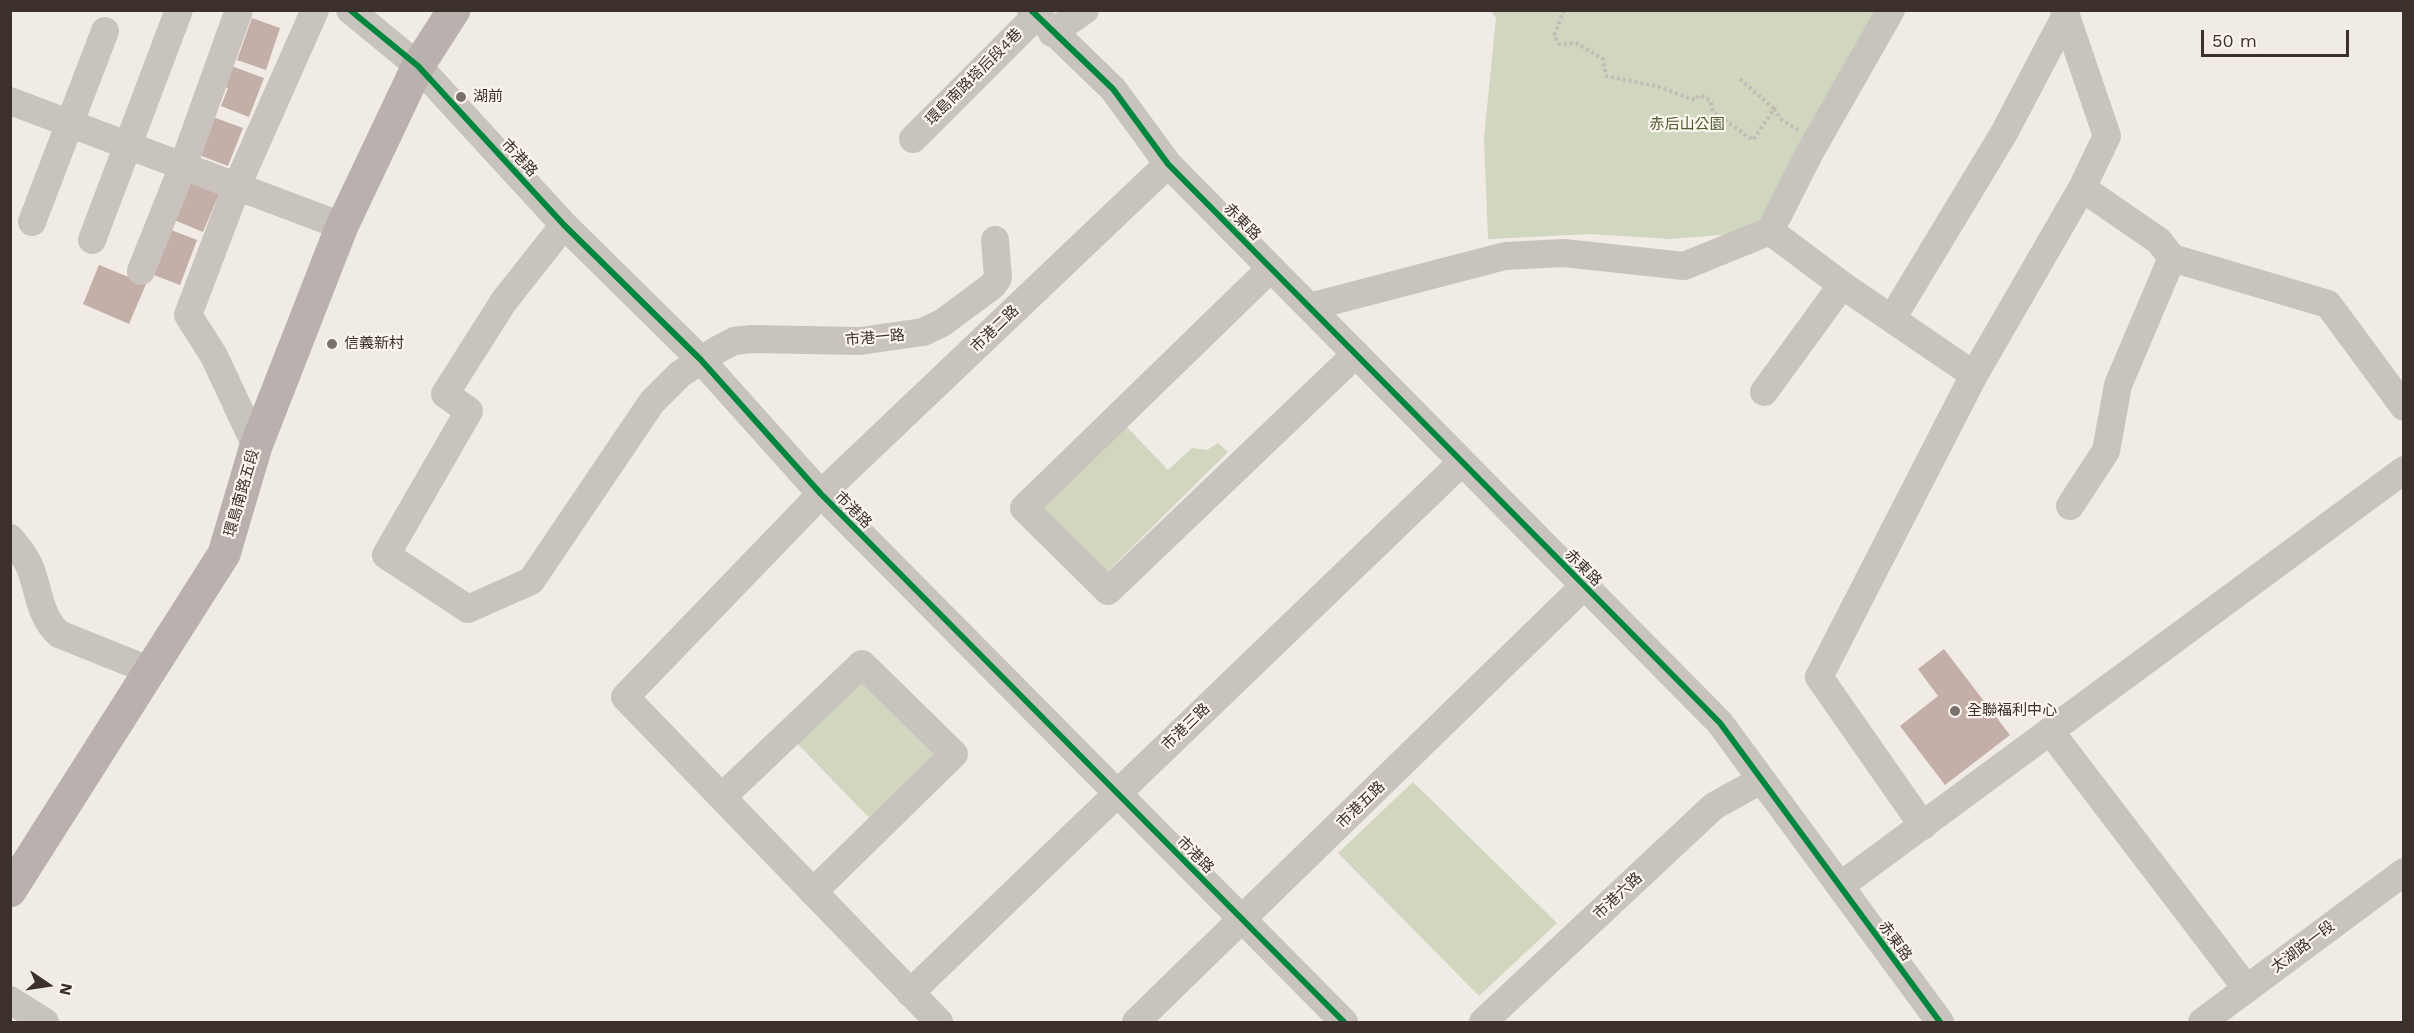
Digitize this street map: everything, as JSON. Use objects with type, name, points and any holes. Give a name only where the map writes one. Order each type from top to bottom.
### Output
[{"type":"main road","name":"環島南路五段","points":[[10,891],[224,554],[256,446],[342,226],[417,66],[454,10]]},
{"type":"street","points":[[92,240],[179,10]]},
{"type":"street","points":[[141,271],[183,166],[239,10]]},
{"type":"street","points":[[256,446],[214,356],[188,315],[237,186],[315,10]]},
{"type":"street","name":"市港路","points":[[350,10],[417,66],[564,225],[701,360],[821,494],[1344,1023]]},
{"type":"street","name":"環島南路塔后段4巷","points":[[913,139],[1040,20],[1085,10]]},
{"type":"street","points":[[1309,307],[1505,256],[1564,253],[1684,266],[1770,231],[1816,142],[1891,10]]},
{"type":"street","points":[[1923,826],[1819,677],[1974,375],[2082,188],[2107,136],[2065,14]]},
{"type":"street","points":[[1893,317],[2004,133],[2065,14]]},
{"type":"street","name":"赤東路","points":[[1040,20],[1113,89],[1168,164],[1720,723],[1940,1023]]},
{"type":"street","points":[[32,222],[105,31]]},
{"type":"street","points":[[12,106],[127,144],[342,226]]},
{"type":"street","name":"市港二路","points":[[722,797],[625,697],[821,494],[1168,164]]},
{"type":"street","points":[[2082,188],[2160,242],[2172,258],[2328,304],[2403,407]]},
{"type":"street","name":"市港一路","points":[[564,225],[504,301],[444,394],[469,411],[386,555],[468,609],[531,581],[652,402],[663,388],[701,360],[734,341],[752,339],[860,341],[923,332],[942,323],[992,286],[998,278],[995,240]]},
{"type":"street","points":[[1770,231],[1842,285],[1893,317],[1974,375]]},
{"type":"street","points":[[2070,506],[2106,451],[2118,385],[2172,258]]},
{"type":"street","points":[[1270,268],[1024,508],[1108,591],[1356,354]]},
{"type":"street","points":[[1764,392],[1842,285]]},
{"type":"street","name":"市港三路","points":[[910,993],[1462,462]]},
{"type":"street","points":[[1840,886],[2403,470]]},
{"type":"street","points":[[10,538],[31,569],[42,607],[53,628],[59,634],[151,670]]},
{"type":"street","name":"市港五路","points":[[1136,1023],[1584,586]]},
{"type":"street","points":[[813,892],[954,754],[862,664],[722,797],[813,892],[939,1023]]},
{"type":"street","points":[[2050,731],[2247,989]]},
{"type":"street","name":"市港六路","points":[[1483,1023],[1714,806],[1761,780]]},
{"type":"street","name":"太湖路一段","points":[[2202,1023],[2403,872]]},
{"type":"street","points":[[10,1000],[45,1023]]},
{"type":"path","points":[[1564,10],[1554,36],[1559,44],[1576,43],[1603,59],[1606,76],[1656,86],[1695,100],[1700,95],[1710,100],[1713,112],[1753,140],[1774,110]]},
{"type":"path","points":[[1740,79],[1782,120],[1816,142]]},
{"type":"green space","name":"赤后山公園","points":[[1491,11],[1891,11],[1770,231],[1671,239],[1590,234],[1488,239],[1484,138],[1496,18]]},
{"type":"green space","points":[[1125,425],[1168,470],[1192,448],[1207,450],[1218,443],[1228,452],[1106,573],[1040,506]]},
{"type":"green space","points":[[862,671],[943,754],[873,822],[792,738]]},
{"type":"green space","points":[[1413,782],[1557,923],[1479,996],[1338,853]]},
{"type":"building","points":[[252,18],[280,28],[266,70],[237,60]]},
{"type":"building","points":[[226,64],[264,78],[249,117],[221,106],[228,88],[218,84]]},
{"type":"building","points":[[213,117],[243,128],[228,166],[199,155]]},
{"type":"building","points":[[189,182],[219,194],[203,232],[174,220]]},
{"type":"building","points":[[171,230],[197,240],[180,285],[154,275]]},
{"type":"building","points":[[99,265],[146,284],[129,324],[83,304]]},
{"type":"building","name":"全聯福利中心","points":[[1944,649],[2010,735],[1945,785],[1900,726],[1938,696],[1918,669]]},
{"type":"cycle path","points":[[350,10],[418,66],[564,225],[701,360],[821,494],[1344,1022]]},
{"type":"cycle path","points":[[1031,10],[1113,89],[1168,164],[1720,723],[1940,1022]]},
{"type":"place","name":"湖前","points":[[461,97]]},
{"type":"place","name":"信義新村","points":[[332,344]]},
{"type":"place","name":"全聯福利中心","points":[[1955,711]]}]
